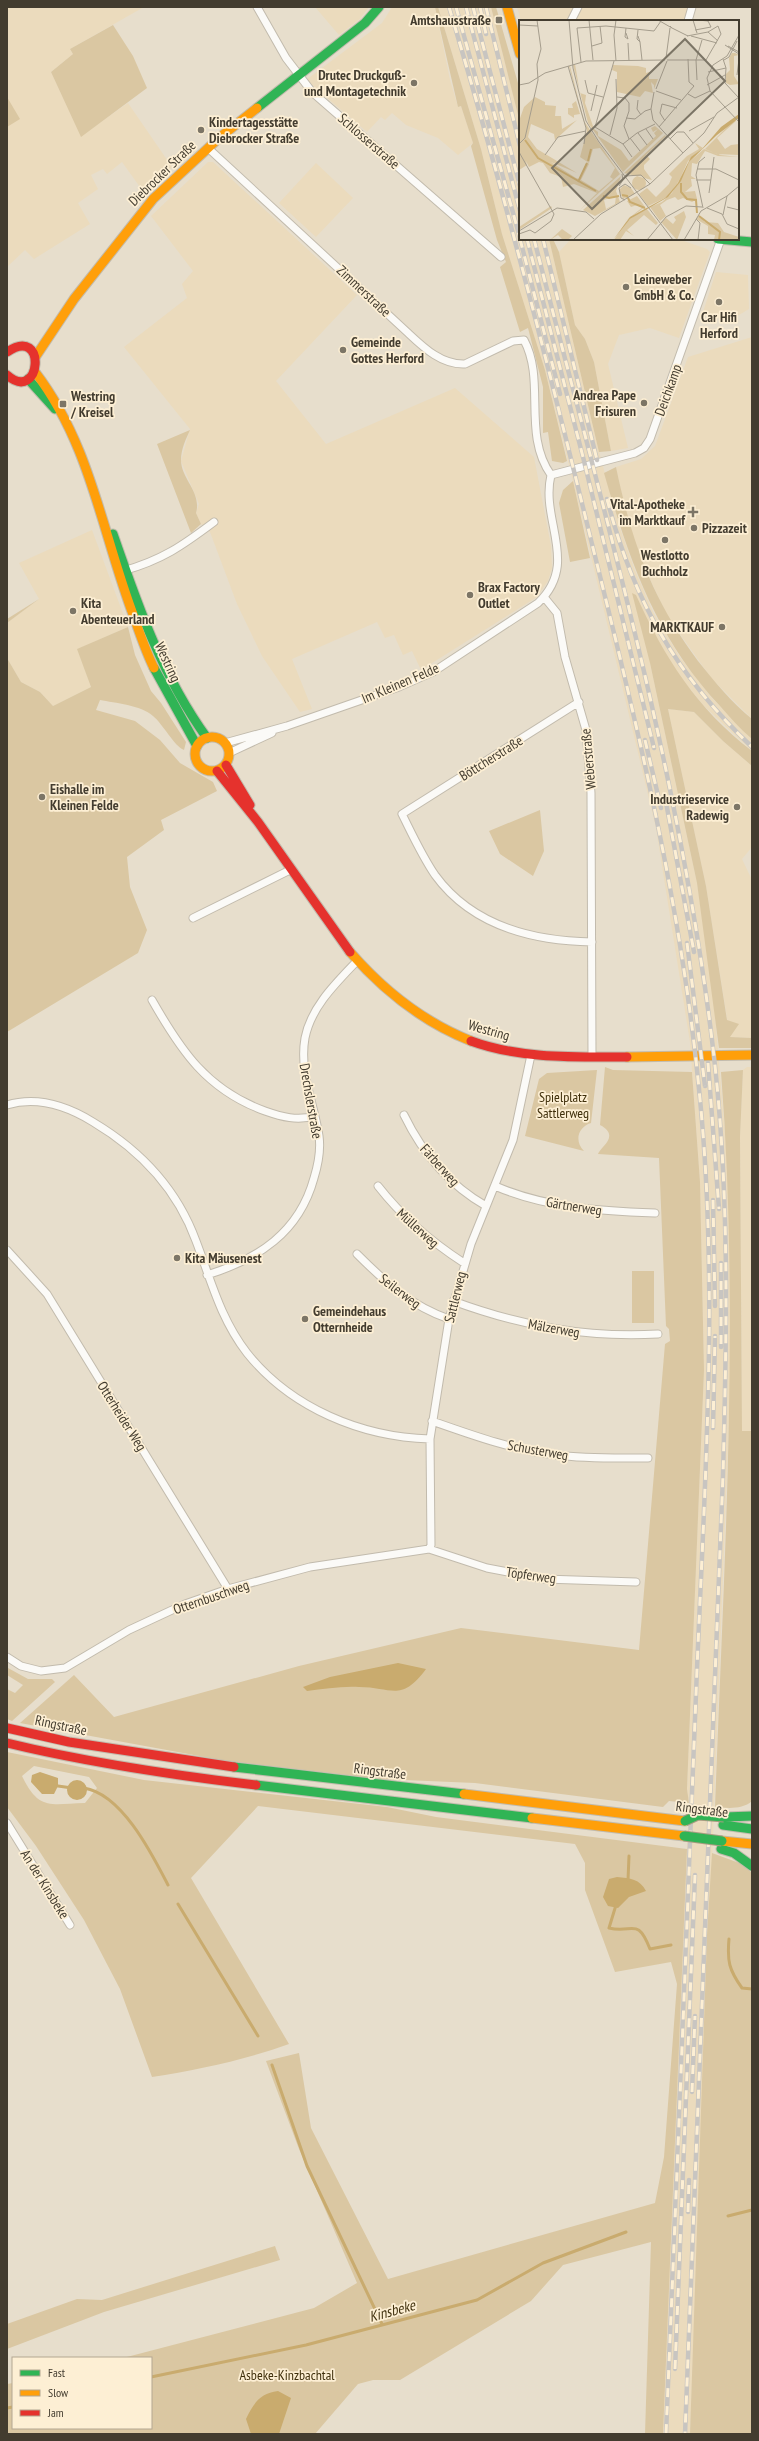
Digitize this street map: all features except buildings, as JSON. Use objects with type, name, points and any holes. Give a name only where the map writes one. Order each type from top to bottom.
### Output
[{"type":"main road","name":"Diebrocker Straße","points":[[27,348],[74,299],[143,210],[208,148],[366,24],[379,7]]},
{"type":"main road","points":[[507,7],[519,50]]},
{"type":"main road","points":[[731,240],[752,242]]},
{"type":"main road","name":"Diebrocker Straße","points":[[36,356],[42,345],[64,317],[74,299]]},
{"type":"main road","points":[[9,347],[27,348],[36,356],[38,363],[35,372],[28,379],[10,380]]},
{"type":"main road","name":"Westring","points":[[35,372],[52,394],[83,456],[153,668],[197,746]]},
{"type":"main road","name":"Westring","points":[[28,379],[65,419]]},
{"type":"main road","name":"Westring","points":[[121,572],[176,693],[207,738]]},
{"type":"main road","points":[[214,737],[225,743],[230,753],[226,765],[217,771],[205,770],[199,766],[194,753],[197,746],[207,738],[214,737]]},
{"type":"main road","name":"Westring","points":[[226,765],[250,804],[258,822]]},
{"type":"main road","name":"Westring","points":[[217,771],[258,822],[290,870],[342,943],[357,961],[390,994],[441,1028],[474,1042],[531,1055],[592,1057],[752,1055]]},
{"type":"main road","name":"Ringstraße","points":[[7,1728],[69,1742],[185,1761],[684,1821],[724,1821],[752,1829]]},
{"type":"main road","name":"Ringstraße","points":[[7,1744],[66,1757],[175,1775],[684,1836],[704,1839],[710,1846],[752,1844]]},
{"type":"main road","points":[[724,1821],[752,1816]]},
{"type":"main road","points":[[722,1845],[752,1866]]},
{"type":"street","name":"Schlosserstraße","points":[[257,7],[298,76],[312,92],[501,257]]},
{"type":"street","points":[[572,20],[578,7]]},
{"type":"street","points":[[688,20],[692,7]]},
{"type":"street","name":"Zimmerstraße","points":[[208,148],[407,332],[439,357],[457,364],[465,364],[513,341],[524,340],[534,382],[535,427],[539,450],[543,463],[551,475]]},
{"type":"street","name":"Deichkamp","points":[[551,475],[635,453],[647,444],[720,240]]},
{"type":"street","points":[[544,597],[557,577],[559,564],[548,488],[551,475]]},
{"type":"street","points":[[121,572],[173,552],[214,522]]},
{"type":"street","name":"Weberstraße","points":[[544,597],[557,613],[565,657],[586,730],[591,792],[592,1057]]},
{"type":"street","name":"Im Kleinen Felde","points":[[225,743],[287,726],[399,687],[432,672],[544,597]]},
{"type":"street","name":"Böttcherstraße","points":[[579,702],[402,814],[436,876],[452,894],[474,911],[491,922],[531,936],[565,941],[592,942]]},
{"type":"street","name":"Im Kleinen Felde","points":[[230,753],[287,726]]},
{"type":"street","points":[[193,918],[290,870]]},
{"type":"street","name":"Drechslerstraße","points":[[207,1275],[248,1260],[265,1250],[287,1229],[296,1217],[312,1186],[319,1157],[320,1139],[303,1066],[306,1037],[315,1013],[323,1001],[357,961]]},
{"type":"street","points":[[152,1000],[189,1059],[226,1092],[252,1106],[283,1117],[303,1119],[315,1116]]},
{"type":"street","name":"Sattlerweg","points":[[428,1549],[431,1546],[430,1439],[449,1319],[464,1263],[513,1140],[531,1055]]},
{"type":"street","points":[[7,1105],[30,1100],[59,1106],[86,1117],[128,1145],[154,1170],[184,1212],[218,1306],[237,1339],[264,1371],[292,1394],[319,1412],[367,1431],[430,1439]]},
{"type":"street","name":"Färberweg","points":[[404,1115],[414,1135],[442,1172],[472,1198],[486,1206]]},
{"type":"street","name":"Müllerweg","points":[[378,1186],[418,1231],[464,1263]]},
{"type":"street","name":"Gärtnerweg","points":[[494,1186],[512,1193],[551,1204],[596,1210],[655,1213]]},
{"type":"street","name":"Otterheider Weg","points":[[7,1250],[47,1294],[228,1589]]},
{"type":"street","name":"Seilerweg","points":[[358,1254],[401,1294],[431,1313],[449,1319]]},
{"type":"street","name":"Mälzerweg","points":[[453,1301],[491,1315],[556,1330],[620,1336],[658,1334]]},
{"type":"street","name":"Schusterweg","points":[[432,1421],[473,1436],[547,1454],[584,1458],[648,1458]]},
{"type":"street","name":"Otternbuschweg","points":[[7,1657],[21,1666],[41,1671],[65,1668],[143,1624],[185,1604],[228,1589],[310,1567],[428,1549]]},
{"type":"street","name":"Töpferweg","points":[[428,1549],[487,1568],[544,1579],[636,1582]]},
{"type":"street","name":"An der Kinsbeke","points":[[7,1823],[70,1925]]},
{"type":"shaded area","points":[[7,7],[144,7],[70,49],[73,54],[51,72],[81,136],[128,103],[172,167],[145,194],[122,162],[107,174],[103,169],[91,175],[98,189],[78,203],[90,224],[34,259],[25,250],[7,267]]},
{"type":"shaded area","points":[[315,7],[369,7],[360,19],[339,35]]},
{"type":"shaded area","points":[[392,7],[435,7],[450,80],[458,107],[461,106],[473,143],[458,155],[438,138],[406,125],[392,113],[385,120],[381,117],[367,132],[306,80],[382,23]]},
{"type":"shaded area","points":[[438,7],[491,7],[519,119],[519,240],[549,240],[599,452],[619,525],[634,568],[653,612],[679,656],[711,697],[752,739],[752,751],[704,706],[673,668],[655,636],[650,663],[697,883],[713,991],[729,1181],[731,1367],[690,2434],[663,2434],[673,2152],[689,1803],[687,1789],[704,1370],[700,1182],[690,1042],[656,828],[545,370],[502,234],[481,149]]},
{"type":"shaded area","points":[[517,7],[688,7],[684,20],[521,20]]},
{"type":"shaded area","points":[[208,162],[213,162],[357,295],[276,381],[326,444],[455,388],[534,457],[551,546],[552,568],[548,581],[537,597],[421,670],[412,651],[403,655],[394,635],[385,638],[377,622],[292,659],[312,709],[300,712],[262,656],[237,604],[210,532],[201,524],[196,513],[199,504],[181,461],[190,429],[124,347],[187,298],[182,284],[193,271],[151,216]]},
{"type":"shaded area","points":[[316,163],[353,198],[316,237],[279,203]]},
{"type":"shaded area","points":[[570,240],[681,240],[707,249],[710,252],[679,338],[650,328],[619,335],[608,364],[628,448],[611,451],[594,362],[585,339],[575,325],[559,252]]},
{"type":"shaded area","points":[[716,272],[748,275],[749,309],[729,321],[703,312]]},
{"type":"shaded area","points":[[752,337],[752,719],[712,679],[667,616],[640,557],[627,519],[616,467],[641,459],[655,446],[688,357]]},
{"type":"shaded area","name":"Kita Abenteuerland","points":[[92,530],[128,627],[78,649],[91,687],[53,706],[40,692],[21,682],[7,658],[7,623],[39,599],[19,563]]},
{"type":"shaded area","points":[[668,709],[694,712],[723,741],[752,766],[752,847],[742,859],[752,880],[752,1038],[730,1037],[706,886]]},
{"type":"shaded area","points":[[747,1067],[752,1067],[752,1431],[742,1432],[740,1137],[743,1070]]},
{"type":"shaded area","points":[[398,1663],[426,1669],[417,1680],[403,1690],[396,1691],[353,1687],[307,1691],[303,1687],[330,1677]]},
{"type":"shaded area","points":[[40,1772],[58,1778],[58,1786],[54,1794],[42,1794],[31,1782],[32,1775]]},
{"type":"shaded area","points":[[77,1780],[84,1783],[87,1790],[84,1797],[77,1800],[70,1797],[67,1790],[70,1783]]},
{"type":"shaded area","points":[[617,1877],[634,1880],[641,1884],[646,1891],[629,1897],[618,1908],[608,1906],[603,1897],[609,1879]]},
{"type":"shaded area","points":[[278,2391],[291,2398],[279,2434],[251,2434],[246,2419],[254,2404],[266,2394]]},
{"type":"green space","points":[[435,7],[438,7],[481,149],[502,234],[545,370],[567,461],[563,463],[552,461],[548,432],[543,433],[543,387],[528,328],[520,332],[500,267],[506,262],[497,240],[471,146],[473,143],[461,106],[458,107]]},
{"type":"green space","points":[[491,7],[496,7],[519,87],[519,119]]},
{"type":"green space","points":[[113,25],[133,56],[147,88],[81,137],[51,72],[73,54],[70,49]]},
{"type":"green space","points":[[7,97],[20,119],[7,127]]},
{"type":"green space","points":[[549,240],[553,240],[559,252],[575,325],[585,339],[594,362],[611,451],[599,452]]},
{"type":"green space","points":[[190,430],[185,441],[181,460],[184,473],[194,492],[197,505],[196,513],[201,524],[191,533],[157,444]]},
{"type":"green space","points":[[616,467],[629,521],[656,592],[682,638],[698,661],[730,699],[752,719],[752,739],[720,706],[678,653],[647,597],[624,537],[604,473]]},
{"type":"green space","points":[[573,481],[590,558],[570,562],[559,503],[563,490]]},
{"type":"green space","points":[[632,593],[636,595],[658,640],[671,661],[699,700],[732,735],[752,751],[752,766],[723,741],[694,712],[668,709],[706,886],[727,1020],[739,1024],[730,1037],[752,1038],[752,1048],[719,1048],[697,883],[650,663]]},
{"type":"green space","points":[[39,599],[7,623],[7,619]]},
{"type":"green space","points":[[128,627],[135,655],[151,691],[161,703],[186,742],[184,750],[176,744],[153,716],[142,709],[100,700],[96,710],[135,721],[160,740],[180,763],[213,782],[217,791],[161,820],[164,830],[127,857],[130,887],[147,930],[138,953],[7,1032],[7,658],[21,682],[40,692],[53,706],[91,687],[77,649]]},
{"type":"green space","points":[[540,810],[544,851],[533,876],[500,854],[489,831]]},
{"type":"green space","points":[[605,1067],[613,1070],[692,1072],[700,1182],[704,1370],[687,1789],[689,1803],[669,1801],[663,1807],[475,1783],[381,1779],[221,1760],[20,1723],[74,1675],[114,1717],[299,1666],[461,1628],[639,1650],[665,1344],[670,1341],[669,1329],[666,1326],[659,1158],[598,1154],[608,1141],[609,1137],[609,1133],[606,1129],[600,1125]]},
{"type":"green space","name":"Spielplatz Sattlerweg","points":[[597,1070],[591,1123],[580,1131],[578,1139],[584,1151],[525,1136],[539,1079],[547,1073]]},
{"type":"green space","points":[[743,1070],[740,1137],[742,1431],[752,1431],[752,1801],[744,1806],[729,1808],[715,1807],[726,1531],[730,1347],[727,1164],[721,1072]]},
{"type":"green space","points":[[632,1271],[654,1271],[654,1323],[632,1323]]},
{"type":"green space","points":[[8,1668],[28,1679],[52,1679],[55,1682],[12,1721],[7,1719],[7,1689],[15,1693],[23,1685],[7,1675]]},
{"type":"green space","name":"Asbeke-Kinzbachtal","points":[[7,1752],[144,1780],[387,1807],[436,1817],[687,1849],[663,2434],[645,2434],[651,2242],[563,2265],[531,2301],[400,2380],[373,2380],[358,2384],[315,2434],[7,2434],[7,2384],[12,2383],[12,2429],[152,2429],[152,2357],[127,2357],[314,2308],[357,2283],[299,2149],[266,2061],[299,2053],[311,2128],[388,2279],[655,2203],[664,2157],[677,1984],[671,1962],[615,1972],[585,1890],[585,1863],[575,1844],[258,1806],[191,1878],[289,2044],[256,2055],[221,2064],[152,2077],[120,1989],[84,1920],[36,1846],[7,1807]],"holes":[[[34,1766],[89,1777],[97,1788],[85,1803],[47,1803],[34,1795],[22,1776]]]},
{"type":"green space","points":[[712,1853],[742,1864],[752,1873],[752,2434],[690,2434],[707,1935]]},
{"type":"green space","points":[[275,2246],[280,2260],[104,2312],[7,2349],[7,2324],[77,2299],[102,2300]]},
{"type":"waterway","points":[[58,1786],[72,1788]]},
{"type":"waterway","points":[[84,1788],[98,1793],[111,1801],[123,1813],[144,1842],[168,1885]]},
{"type":"waterway","points":[[628,1880],[629,1856]]},
{"type":"waterway","points":[[178,1904],[258,2036]]},
{"type":"waterway","points":[[616,1905],[609,1928],[638,1929],[650,1949],[671,1945]]},
{"type":"waterway","points":[[729,1939],[728,1953],[734,1976],[742,1988],[752,1989]]},
{"type":"waterway","points":[[272,2065],[307,2166],[382,2324]]},
{"type":"waterway","name":"Kinsbeke","points":[[728,2216],[752,2210]]},
{"type":"waterway","name":"Kinsbeke","points":[[152,2377],[306,2345],[477,2300],[543,2263],[626,2232]]},
{"type":"waterway","name":"Kinsbeke","points":[[7,2408],[12,2407]]},
{"type":"railway","points":[[449,7],[506,207],[609,612],[641,747],[656,815],[681,951],[699,1089],[705,1161],[708,1234],[708,1379],[704,1524],[666,2434]]},
{"type":"railway","points":[[456,7],[519,234]]},
{"type":"railway","points":[[466,7],[519,207]]},
{"type":"railway","points":[[473,7],[519,182]]},
{"type":"railway","points":[[480,7],[486,34]]},
{"type":"railway","points":[[486,7],[519,142]]},
{"type":"railway","points":[[520,240],[560,394]]},
{"type":"railway","points":[[527,240],[583,457],[654,748]]},
{"type":"railway","points":[[534,240],[636,636],[680,838],[698,939],[712,1040],[722,1148],[726,1257],[726,1366],[723,1475],[685,2434]]},
{"type":"railway","points":[[543,240],[597,460]]},
{"type":"railway","points":[[607,499],[630,570],[644,603],[661,634],[680,664],[701,692],[725,720],[752,747]]},
{"type":"railway","points":[[645,740],[661,808]]},
{"type":"railway","points":[[665,797],[694,952]]},
{"type":"railway","points":[[687,943],[705,1086]]},
{"type":"railway","points":[[708,1063],[719,1209]]},
{"type":"railway","points":[[713,1200],[715,1306]]},
{"type":"railway","points":[[721,1263],[721,1347]]},
{"type":"railway","points":[[713,1428],[715,1336]]},
{"type":"railway","points":[[675,2369],[695,1875]]},
{"type":"railway","points":[[692,2092],[695,2016]]},
{"type":"railway","points":[[688,2212],[689,2180]]},
{"type":"traffic: fast","points":[[257,108],[365,23],[379,7]]},
{"type":"traffic: fast","points":[[729,240],[752,242]]},
{"type":"traffic: fast","points":[[28,379],[55,409]]},
{"type":"traffic: fast","points":[[113,534],[152,640],[177,690],[207,738]]},
{"type":"traffic: fast","points":[[154,668],[197,746]]},
{"type":"traffic: fast","points":[[234,1767],[464,1794]]},
{"type":"traffic: fast","points":[[256,1785],[532,1818]]},
{"type":"traffic: fast","points":[[685,1821],[698,1815],[724,1817]]},
{"type":"traffic: fast","points":[[725,1817],[752,1816]]},
{"type":"traffic: fast","points":[[723,1825],[752,1829]]},
{"type":"traffic: fast","points":[[684,1836],[722,1841]]},
{"type":"traffic: fast","points":[[721,1849],[734,1853],[752,1866]]},
{"type":"traffic: slow","points":[[507,7],[519,50]]},
{"type":"traffic: slow","points":[[36,356],[74,299],[153,199],[219,138],[257,108]]},
{"type":"traffic: slow","points":[[35,372],[54,400],[70,429],[94,490],[123,585],[143,643],[154,668]]},
{"type":"traffic: slow","points":[[209,737],[215,737],[219,738],[226,744],[229,754],[228,761],[222,768],[215,771],[209,771],[205,770],[198,764],[195,757],[195,751],[196,747],[202,740],[209,737]]},
{"type":"traffic: slow","points":[[350,952],[376,980],[405,1004],[437,1025],[471,1041]]},
{"type":"traffic: slow","points":[[627,1057],[752,1055]]},
{"type":"traffic: slow","points":[[464,1794],[685,1821]]},
{"type":"traffic: slow","points":[[532,1818],[684,1836]]},
{"type":"traffic: slow","points":[[722,1841],[752,1844]]},
{"type":"traffic: jam","points":[[7,352],[20,346],[29,348],[34,355],[35,364],[33,374],[27,380],[18,381],[7,375]]},
{"type":"traffic: jam","points":[[226,765],[250,805]]},
{"type":"traffic: jam","points":[[217,771],[258,822],[350,952]]},
{"type":"traffic: jam","points":[[471,1041],[490,1047],[528,1054],[568,1057],[627,1057]]},
{"type":"traffic: jam","points":[[7,1728],[69,1742],[234,1767]]},
{"type":"traffic: jam","points":[[7,1743],[69,1757],[131,1768],[256,1785]]},
{"type":"place","name":"Amtshausstraße","points":[[499,20]]},
{"type":"place","name":"Drutec Druckguß- und Montagetechnik","points":[[414,83]]},
{"type":"place","name":"Kindertagesstätte Diebrocker Straße","points":[[201,130]]},
{"type":"place","name":"Leineweber GmbH & Co.","points":[[626,287]]},
{"type":"place","name":"Car Hifi Herford","points":[[719,302]]},
{"type":"place","name":"Gemeinde Gottes Herford","points":[[343,350]]},
{"type":"place","name":"Andrea Pape Frisuren","points":[[644,403]]},
{"type":"place","name":"Westring / Kreisel","points":[[63,404]]},
{"type":"place","name":"Vital-Apotheke im Marktkauf","points":[[693,512]]},
{"type":"place","name":"Pizzazeit","points":[[694,528]]},
{"type":"place","name":"Westlotto Buchholz","points":[[665,540]]},
{"type":"place","name":"Brax Factory Outlet","points":[[470,595]]},
{"type":"place","name":"Kita Abenteuerland","points":[[73,611]]},
{"type":"place","name":"MARKTKAUF","points":[[722,627]]},
{"type":"place","name":"Eishalle im Kleinen Felde","points":[[42,797]]},
{"type":"place","name":"Industrieservice Radewig","points":[[737,807]]},
{"type":"place","name":"Kita Mäusenest","points":[[177,1258]]},
{"type":"place","name":"Gemeindehaus Otternheide","points":[[305,1319]]}]
